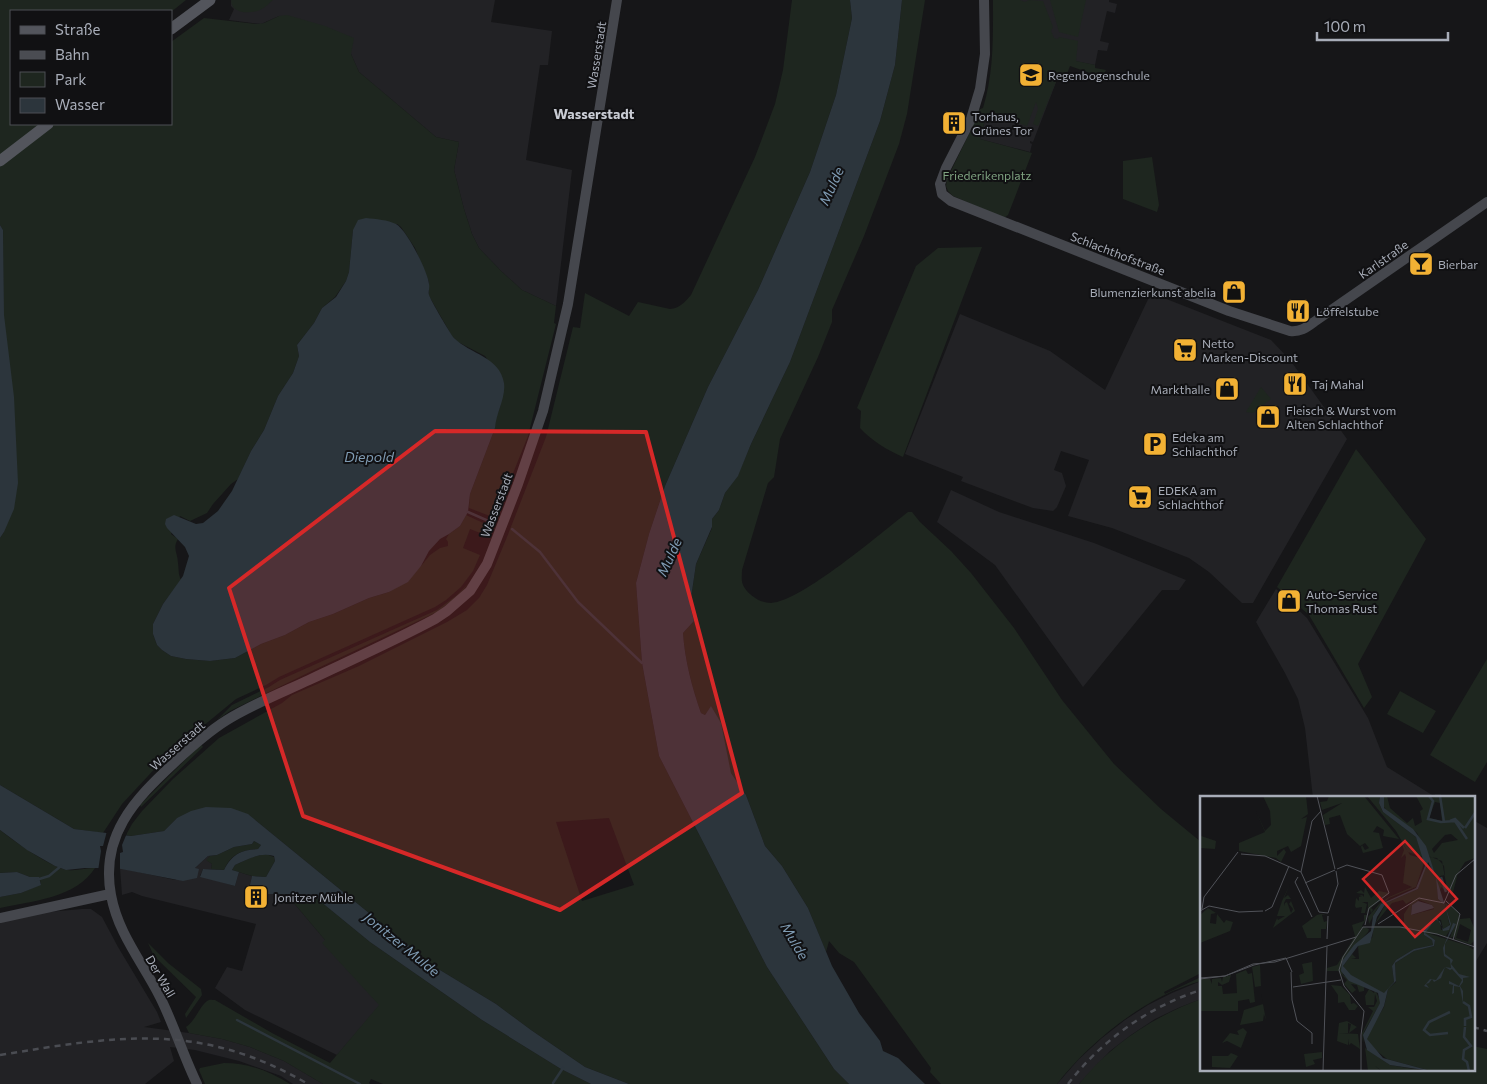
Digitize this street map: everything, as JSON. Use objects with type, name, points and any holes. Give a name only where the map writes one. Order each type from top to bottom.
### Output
[{"type":"main road","points":[[172,28],[210,0]]},
{"type":"main road","name":"Wasserstadt","points":[[109,879],[110,854],[118,830],[129,810],[149,787],[210,731],[245,710],[435,619],[463,598],[479,578],[489,560],[536,435],[564,328],[617,0]]},
{"type":"main road","name":"Schlachthofstraße","points":[[984,0],[985,54],[980,89],[971,119],[942,176],[940,192],[951,201],[1229,311],[1290,331]]},
{"type":"main road","points":[[0,160],[47,125]]},
{"type":"main road","name":"Karlstraße","points":[[1290,331],[1301,330],[1309,326],[1487,202]]},
{"type":"main road","name":"Der Wall","points":[[109,879],[110,894],[122,930],[159,995],[197,1084]]},
{"type":"main road","points":[[0,918],[110,894]]},
{"type":"highlighted area","points":[[435,431],[646,432],[742,793],[560,910],[303,816],[229,588]]},
{"type":"shaded area","points":[[231,0],[495,0],[491,22],[552,31],[548,65],[540,65],[526,160],[572,170],[556,306],[522,290],[479,248],[472,234],[454,170],[459,142],[436,137],[359,72],[351,54],[279,16],[261,24],[229,20],[234,9],[231,6]]},
{"type":"shaded area","name":"Regenbogenschule","points":[[1020,0],[1109,0],[1109,2],[1117,4],[1115,13],[1107,11],[1100,41],[1109,43],[1107,51],[1098,50],[1095,65],[1065,59],[1033,142],[1030,141],[1032,144],[1030,152],[980,139],[985,120],[993,121]]},
{"type":"shaded area","points":[[1151,293],[1271,340],[1290,360],[1347,439],[1253,603],[1242,603],[1209,572],[1189,558],[1112,528],[1068,516],[1089,460],[1061,451],[1054,470],[1062,473],[1066,486],[1057,507],[1053,511],[1033,508],[961,481],[963,477],[905,454],[960,314],[1050,351],[1105,390]]},
{"type":"shaded area","points":[[951,490],[999,512],[1094,543],[1186,580],[1179,590],[1162,590],[1083,687],[995,565],[937,522]]},
{"type":"shaded area","points":[[1276,589],[1307,618],[1368,718],[1387,767],[1434,796],[1313,796],[1305,728],[1298,699],[1256,622]]},
{"type":"shaded area","points":[[1474,821],[1487,828],[1487,943],[1474,964]]},
{"type":"shaded area","points":[[210,856],[207,860],[212,864],[211,869],[203,869],[200,876],[235,886],[239,872],[252,876],[249,889],[307,895],[293,902],[380,1005],[337,1055],[245,1010],[215,988],[227,967],[242,971],[256,924],[132,892],[122,895],[120,868],[175,880],[195,868]]},
{"type":"shaded area","points":[[91,909],[102,917],[157,1012],[161,1022],[144,1027],[222,1039],[250,1047],[284,1061],[323,1084],[293,1084],[281,1076],[239,1061],[195,1050],[170,1047],[174,1061],[145,1084],[0,1084],[0,922],[36,913]]},
{"type":"shaded area","points":[[1200,981],[1200,999],[1155,1019],[1131,1035],[1110,1051],[1079,1084],[1057,1084],[1079,1059],[1102,1038],[1148,1005]]},
{"type":"green space","points":[[0,0],[186,0],[172,11],[10,10],[10,125],[172,125],[172,41],[204,18],[257,24],[287,15],[325,26],[354,38],[351,54],[359,72],[436,137],[459,142],[454,170],[472,234],[479,248],[522,290],[556,306],[554,323],[556,324],[528,436],[495,518],[469,508],[470,494],[495,428],[495,420],[500,407],[504,383],[485,356],[458,342],[452,336],[429,296],[429,282],[415,248],[401,227],[397,224],[353,230],[349,272],[346,281],[335,297],[322,308],[314,323],[297,345],[299,356],[293,373],[278,396],[264,430],[251,451],[238,479],[231,484],[207,513],[190,521],[180,516],[171,534],[178,539],[175,548],[181,580],[163,604],[153,624],[153,634],[157,645],[171,656],[186,659],[210,661],[235,658],[309,622],[389,592],[421,566],[430,555],[440,548],[448,546],[446,539],[449,534],[460,526],[466,515],[492,527],[488,536],[470,529],[463,548],[480,555],[473,571],[461,587],[446,600],[435,607],[279,677],[236,699],[161,762],[122,804],[103,833],[74,829],[0,785],[0,538],[4,532],[3,230],[0,225]]},
{"type":"green space","points":[[231,0],[273,0],[260,10],[242,12],[234,8]]},
{"type":"green space","points":[[792,0],[850,0],[852,18],[836,95],[810,172],[758,290],[708,387],[665,486],[649,534],[636,583],[642,663],[659,756],[767,967],[834,1069],[849,1084],[629,1084],[585,1067],[496,1004],[435,967],[249,815],[177,818],[164,831],[131,836],[126,835],[142,811],[173,779],[219,738],[282,703],[292,695],[359,666],[447,622],[467,610],[479,598],[487,585],[507,537],[546,437],[573,327],[580,328],[585,293],[629,316],[638,302],[670,309],[679,306],[689,298],[755,157],[775,104],[783,70]],"holes":[[[609,818],[634,885],[582,901],[556,822]]]},
{"type":"green space","points":[[902,0],[925,0],[907,114],[899,144],[864,236],[832,310],[832,322],[818,357],[780,439],[774,477],[768,483],[742,570],[742,582],[748,592],[759,600],[771,603],[785,599],[821,579],[908,512],[912,512],[971,573],[1014,628],[1062,700],[1114,764],[1161,809],[1200,841],[1200,974],[1164,992],[1165,994],[1200,977],[1200,981],[1161,997],[1141,1008],[1103,1036],[1070,1068],[1057,1084],[941,1084],[930,1072],[931,1068],[854,962],[839,953],[829,941],[826,952],[808,908],[782,866],[765,846],[746,795],[731,773],[711,707],[705,715],[701,713],[685,654],[683,633],[694,621],[690,605],[696,564],[712,528],[712,519],[719,510],[725,493],[738,475],[790,362],[880,121],[895,65]]},
{"type":"green space","name":"Friederikenplatz","points":[[993,0],[1043,1],[1053,27],[1051,31],[1054,38],[1058,39],[1059,37],[1078,41],[1076,61],[1095,65],[1095,68],[1106,70],[1101,80],[1094,82],[1090,81],[1093,74],[1070,66],[1067,74],[1060,72],[1038,126],[1033,124],[1038,109],[1036,102],[1027,126],[995,115],[993,122],[985,120],[980,139],[1032,153],[1008,215],[1004,218],[953,196],[946,186],[947,179],[969,134],[978,110],[983,108],[987,95],[992,54]]},
{"type":"green space","points":[[1050,0],[1086,0],[1078,37],[1059,32]]},
{"type":"green space","points":[[1152,157],[1159,205],[1157,212],[1123,199],[1123,161]]},
{"type":"green space","points":[[982,247],[903,457],[880,445],[860,428],[861,411],[857,408],[916,266],[938,248]]},
{"type":"green space","points":[[1261,387],[1271,399],[1253,413],[1246,412]]},
{"type":"green space","points":[[1356,449],[1426,539],[1358,664],[1372,697],[1364,708],[1309,615],[1277,587]]},
{"type":"green space","points":[[472,580],[457,597],[437,612],[230,711],[217,720],[232,705],[280,680],[437,610],[457,595]]},
{"type":"green space","points":[[1487,659],[1487,762],[1475,782],[1430,755]]},
{"type":"green space","points":[[1400,691],[1436,711],[1423,733],[1387,714]]},
{"type":"green space","points":[[201,744],[203,747],[141,807],[140,805]]},
{"type":"green space","points":[[0,830],[53,865],[68,870],[95,868],[77,886],[65,892],[52,897],[0,908],[0,897],[21,893],[41,884],[39,877],[30,877],[17,872],[0,873]]},
{"type":"green space","points":[[254,841],[261,845],[258,849],[247,850],[237,854],[230,860],[224,870],[211,869],[212,864],[206,860],[210,856],[217,855],[234,847],[252,844]]},
{"type":"green space","points":[[266,854],[274,857],[275,861],[266,877],[252,876],[232,870],[235,865],[252,857]]},
{"type":"green space","points":[[307,895],[315,897],[370,942],[482,1020],[561,1069],[591,1084],[383,1084],[371,1079],[370,1084],[323,1084],[284,1061],[250,1047],[222,1039],[189,1033],[186,1027],[193,1021],[204,1003],[208,1000],[215,1000],[272,1033],[330,1063],[379,1005],[322,943],[325,940],[293,902]]},
{"type":"green space","points":[[148,943],[168,963],[201,989],[202,995],[186,1018],[185,1014],[196,997],[154,956]]},
{"type":"green space","points":[[1200,999],[1200,1072],[1474,1072],[1474,1046],[1487,1049],[1487,1084],[1079,1084],[1119,1044],[1150,1023]]},
{"type":"green space","points":[[224,1063],[241,1064],[258,1069],[290,1084],[205,1084],[199,1070],[200,1068]]},
{"type":"water","name":"Mulde","points":[[850,0],[902,0],[895,65],[880,121],[790,362],[738,476],[725,493],[719,510],[712,519],[712,527],[696,564],[690,605],[694,621],[683,633],[689,674],[701,713],[705,715],[711,706],[721,723],[731,773],[746,795],[765,846],[782,866],[808,908],[832,966],[859,1013],[880,1041],[883,1051],[898,1058],[925,1084],[849,1084],[834,1069],[767,967],[659,756],[642,663],[636,583],[649,534],[665,486],[708,387],[758,290],[810,172],[836,95],[852,18]]},
{"type":"water","name":"Diepold","points":[[366,218],[396,224],[401,228],[421,261],[428,278],[429,295],[454,338],[491,362],[501,374],[504,383],[502,400],[495,428],[470,494],[468,512],[460,526],[440,539],[429,551],[421,566],[408,582],[389,592],[309,622],[235,658],[210,661],[171,656],[157,645],[153,634],[153,624],[163,604],[183,576],[189,556],[185,547],[167,528],[165,524],[166,519],[174,515],[196,524],[203,523],[218,511],[232,491],[251,451],[264,430],[278,396],[293,373],[299,356],[297,345],[314,323],[322,308],[336,297],[346,281],[349,272],[353,230],[358,220]]},
{"type":"water","points":[[0,225],[3,230],[4,315],[14,397],[18,483],[14,509],[0,538]]},
{"type":"water","name":"Jonitzer Mulde","points":[[0,785],[74,829],[131,836],[164,831],[177,818],[191,811],[206,807],[231,808],[248,814],[435,967],[496,1004],[585,1067],[629,1084],[591,1084],[561,1069],[482,1020],[370,942],[315,897],[301,894],[265,894],[249,889],[252,876],[266,877],[275,861],[274,856],[264,855],[249,858],[235,865],[232,870],[239,872],[235,886],[200,877],[203,869],[224,870],[230,860],[238,854],[247,850],[258,849],[261,845],[254,841],[252,844],[234,847],[217,855],[208,856],[195,868],[199,869],[197,878],[183,881],[116,868],[66,870],[27,850],[0,830]]},
{"type":"water","points":[[17,872],[30,877],[39,877],[41,885],[21,893],[0,897],[0,873]]},
{"type":"pier","points":[[107,831],[127,833],[122,845],[123,852],[120,853],[120,871],[98,871],[100,846],[103,846]]},
{"type":"waterway","points":[[468,512],[493,523]]},
{"type":"waterway","points":[[512,529],[540,552],[578,602],[642,663]]},
{"type":"waterway","points":[[36,880],[49,876],[61,866]]},
{"type":"waterway","points":[[237,1020],[360,1084]]},
{"type":"waterway","points":[[553,1083],[563,1068]]},
{"type":"railway","points":[[1068,1084],[1096,1053],[1127,1027],[1163,1006],[1200,990]]},
{"type":"railway","points":[[1474,1027],[1487,1031]]},
{"type":"railway","points":[[0,1055],[120,1039],[194,1042],[231,1050],[269,1064],[308,1084]]},
{"type":"place","name":"Regenbogenschule","points":[[1031,75]]},
{"type":"place","name":"Torhaus, Grünes Tor","points":[[954,123]]},
{"type":"place","name":"Bierbar","points":[[1421,264]]},
{"type":"place","name":"Blumenzierkunst abelia","points":[[1234,292]]},
{"type":"place","name":"Löffelstube","points":[[1298,311]]},
{"type":"place","name":"Netto Marken-Discount","points":[[1185,350]]},
{"type":"place","name":"Taj Mahal","points":[[1295,384]]},
{"type":"place","name":"Markthalle","points":[[1227,389]]},
{"type":"place","name":"Fleisch & Wurst vom Alten Schlachthof","points":[[1268,417]]},
{"type":"place","name":"Edeka am Schlachthof","points":[[1155,444]]},
{"type":"place","name":"EDEKA am Schlachthof","points":[[1140,497]]},
{"type":"place","name":"Auto-Service Thomas Rust","points":[[1289,601]]},
{"type":"place","name":"Jonitzer Mühle","points":[[256,897]]},
{"type":"district","name":"Wasserstadt","points":[[594,113]]}]
